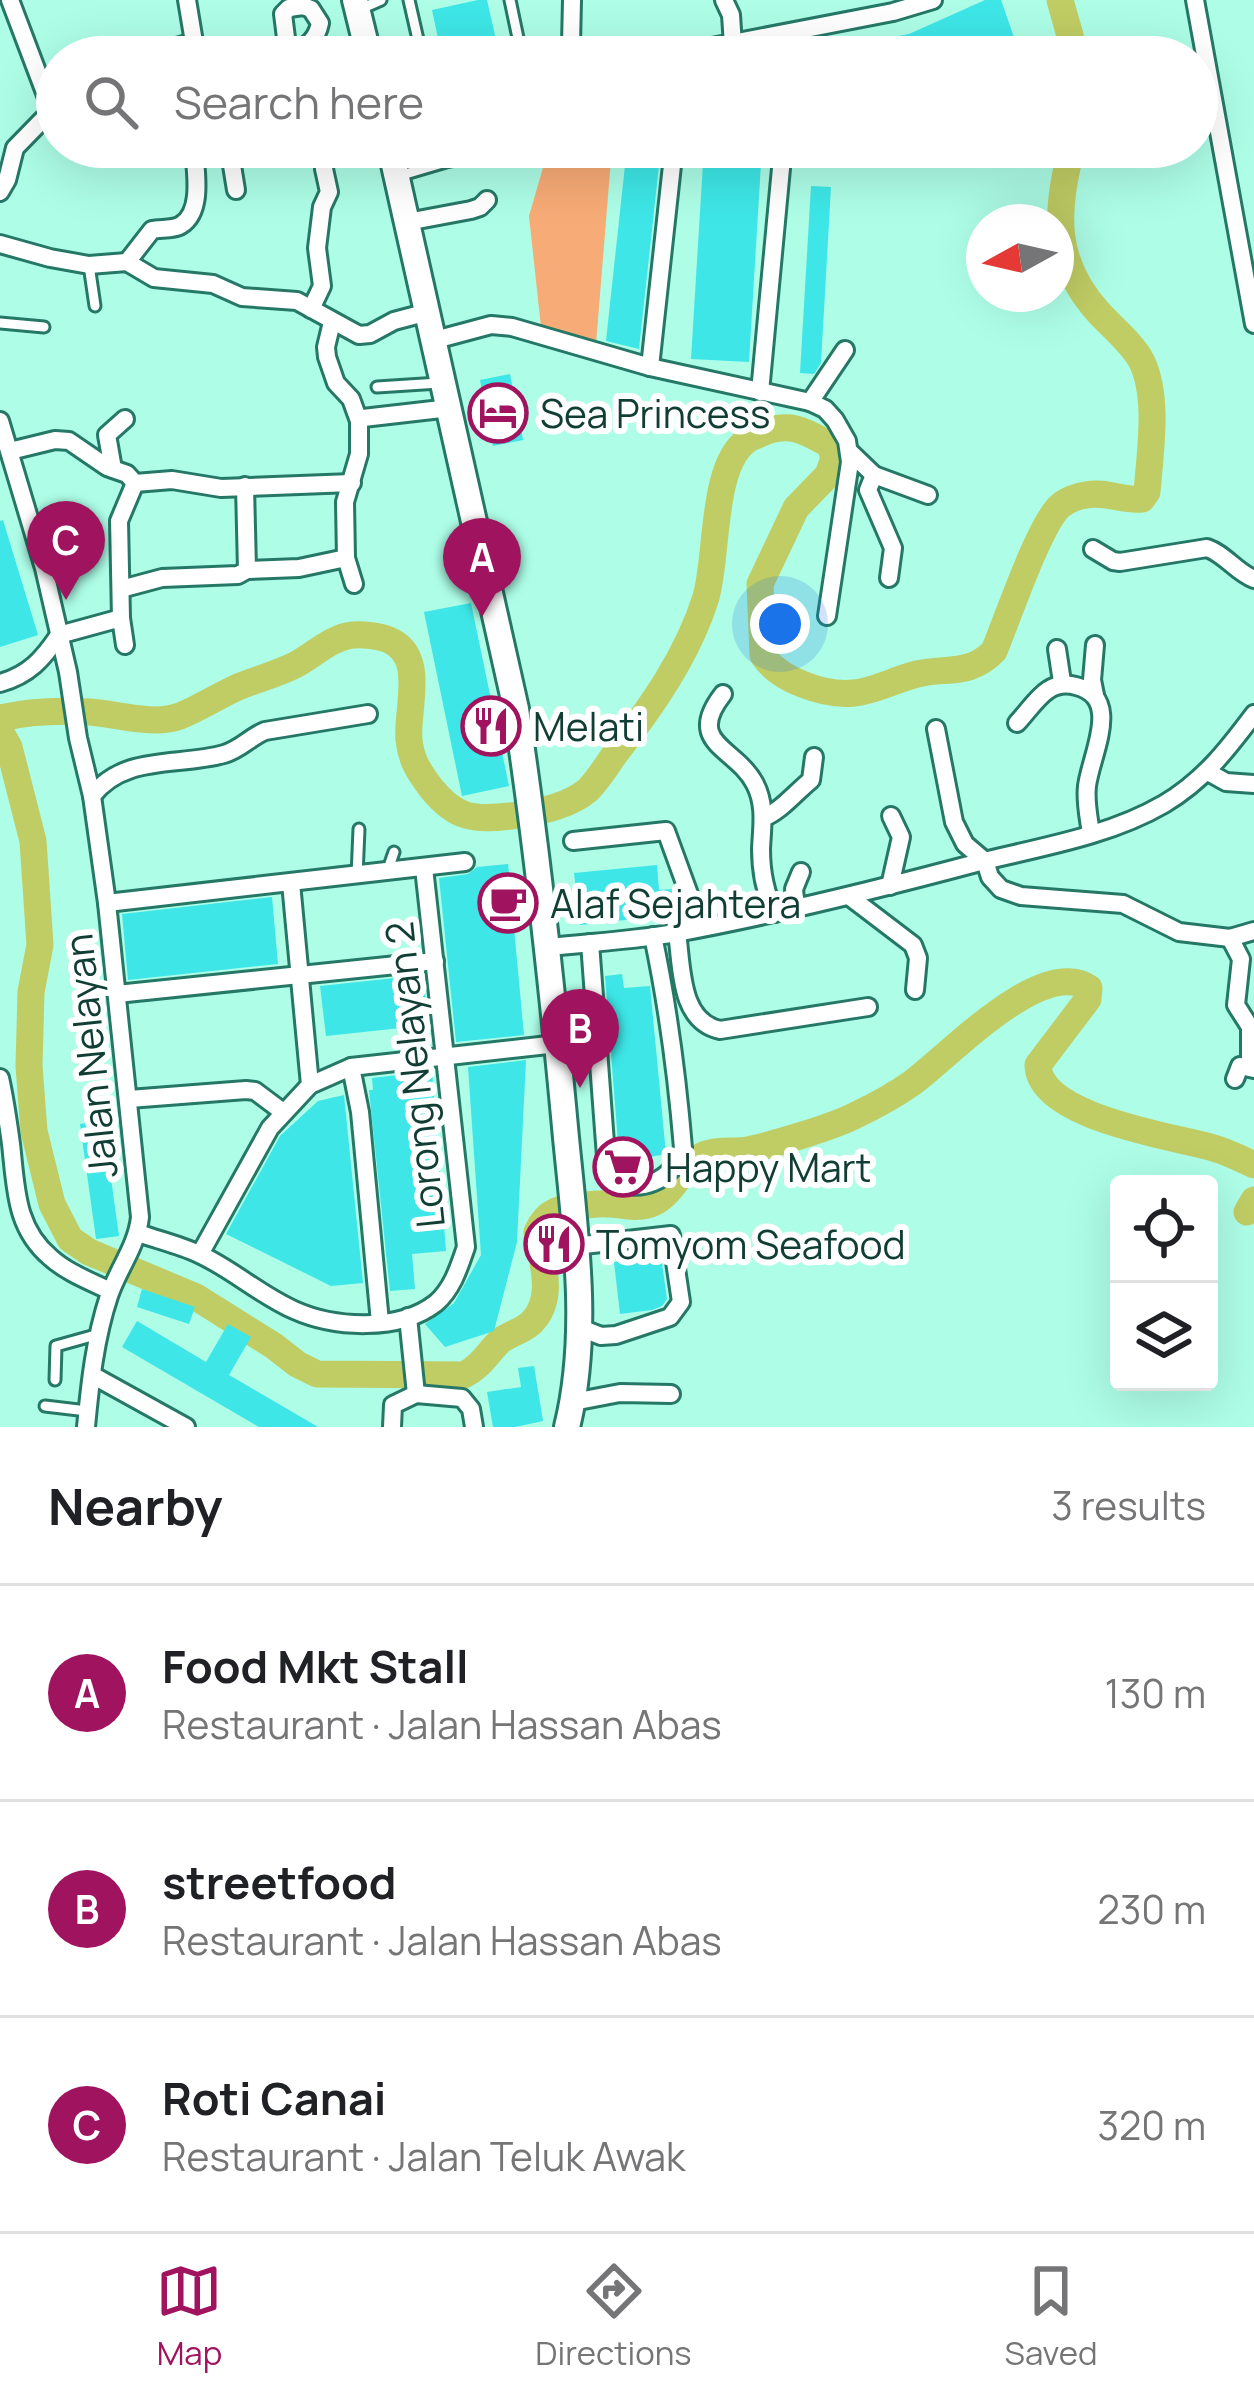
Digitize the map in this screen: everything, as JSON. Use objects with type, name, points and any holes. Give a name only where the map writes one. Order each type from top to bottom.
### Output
[{"type":"main road","points":[[395,168],[516,709],[530,800],[575,1246],[578,1328],[570,1414]]},
{"type":"street","points":[[10,0],[36,64]]},
{"type":"street","points":[[187,0],[194,36]]},
{"type":"street","points":[[571,36],[572,0]]},
{"type":"street","points":[[724,0],[732,36]]},
{"type":"street","points":[[803,36],[892,6],[933,0]]},
{"type":"street","points":[[1195,0],[1202,36]]},
{"type":"street","points":[[0,192],[15,148],[36,126]]},
{"type":"street","points":[[1218,126],[1254,324]]},
{"type":"street","points":[[128,262],[152,230],[178,227],[191,214],[194,168]]},
{"type":"street","points":[[232,168],[236,190]]},
{"type":"street","points":[[311,309],[322,286],[317,248],[328,192],[323,168]]},
{"type":"street","points":[[650,367],[672,168]]},
{"type":"street","points":[[760,392],[781,168]]},
{"type":"street","points":[[406,223],[471,211],[487,200]]},
{"type":"street","points":[[0,244],[89,265],[128,262],[154,278],[213,284],[242,297],[293,301],[366,335],[394,321],[428,313]]},
{"type":"street","points":[[332,322],[327,357],[359,421],[359,454],[345,502],[346,558],[354,584]]},
{"type":"street","points":[[435,340],[491,326],[512,327],[650,367],[825,409],[843,433],[849,475],[827,616]]},
{"type":"street","points":[[809,402],[845,350]]},
{"type":"street","points":[[359,421],[447,395]]},
{"type":"street","points":[[112,469],[107,435],[124,419]]},
{"type":"street","name":"Jalan Nelayan","points":[[0,421],[44,568],[92,796],[140,1217],[99,1334],[87,1419]]},
{"type":"street","points":[[10,451],[69,441],[135,482]]},
{"type":"street","points":[[848,450],[874,475],[928,495]]},
{"type":"street","points":[[874,475],[868,490],[893,548],[890,578]]},
{"type":"street","points":[[135,482],[165,479],[221,488],[254,480],[352,483]]},
{"type":"street","points":[[247,569],[254,480]]},
{"type":"street","points":[[124,645],[119,521],[135,482]]},
{"type":"street","points":[[1093,549],[1120,562],[1207,548],[1254,579]]},
{"type":"street","points":[[121,589],[162,578],[238,575],[247,569],[299,568],[346,558]]},
{"type":"street","points":[[0,682],[32,669],[59,635],[121,618]]},
{"type":"street","points":[[1090,833],[1087,790],[1102,718],[1092,680],[1095,645]]},
{"type":"street","points":[[1057,649],[1062,682]]},
{"type":"street","points":[[1017,723],[1051,686],[1062,682],[1095,695]]},
{"type":"street","points":[[723,694],[710,714],[710,734],[715,745],[738,761],[755,783],[763,818],[763,876],[775,913]]},
{"type":"street","points":[[92,796],[117,772],[135,766],[218,755],[265,731],[368,714]]},
{"type":"street","points":[[548,947],[653,936],[796,909],[1090,833],[1158,807],[1208,772],[1254,714]]},
{"type":"street","points":[[936,729],[954,822],[965,844],[985,861],[992,882],[1012,894],[1123,904],[1174,930],[1230,938],[1254,931]]},
{"type":"street","points":[[763,818],[811,780],[814,757]]},
{"type":"street","points":[[1208,772],[1226,782],[1254,784]]},
{"type":"street","points":[[890,886],[901,837],[891,815]]},
{"type":"street","points":[[573,842],[666,831],[701,927]]},
{"type":"street","points":[[107,903],[465,862]]},
{"type":"street","name":"Lorong Nelayan 2","points":[[134,1240],[200,1254],[267,1296],[318,1319],[350,1323],[408,1317],[436,1302],[446,1290],[466,1247],[424,868]]},
{"type":"street","points":[[796,909],[794,891],[801,872]]},
{"type":"street","points":[[291,883],[310,1085]]},
{"type":"street","points":[[850,897],[914,945],[915,990]]},
{"type":"street","points":[[676,932],[688,1002],[709,1028],[868,1007]]},
{"type":"street","points":[[590,943],[608,1175],[619,1184],[644,1184],[668,1176],[683,1148],[668,1004],[653,936]]},
{"type":"street","points":[[1230,938],[1241,959],[1236,1005],[1250,1027],[1246,1072]]},
{"type":"street","points":[[117,994],[435,961]]},
{"type":"street","points":[[200,1254],[258,1147],[310,1085],[351,1066],[557,1044]]},
{"type":"street","points":[[351,1066],[380,1322]]},
{"type":"street","points":[[0,1078],[15,1195],[25,1227],[65,1269],[113,1284]]},
{"type":"street","points":[[128,1099],[246,1090],[255,1091],[283,1112]]},
{"type":"street","points":[[575,1246],[671,1235],[681,1302],[670,1317],[616,1335],[601,1336],[578,1328]]},
{"type":"street","points":[[392,1427],[393,1405],[414,1381],[408,1317]]},
{"type":"street","points":[[92,1375],[162,1419],[186,1427]]},
{"type":"street","points":[[414,1381],[462,1398],[471,1409],[474,1427]]},
{"type":"street","points":[[570,1414],[632,1393],[671,1394]]},
{"type":"lane","points":[[409,0],[417,36]]},
{"type":"lane","points":[[510,0],[518,36]]},
{"type":"lane","points":[[397,177],[426,168]]},
{"type":"lane","points":[[89,265],[95,306]]},
{"type":"lane","points":[[0,323],[44,327]]},
{"type":"lane","points":[[376,387],[447,395]]},
{"type":"lane","points":[[357,876],[359,829]]},
{"type":"lane","points":[[387,872],[394,852]]},
{"type":"lane","points":[[55,1380],[56,1346],[99,1334]]},
{"type":"lane","points":[[45,1406],[87,1419]]},
{"type":"shaded area","points":[[543,168],[610,168],[596,344],[541,327],[529,216]]},
{"type":"building","points":[[487,0],[495,36],[438,36],[432,10]]},
{"type":"building","points":[[985,0],[1001,0],[1014,36],[899,36]]},
{"type":"building","points":[[625,168],[659,168],[639,349],[606,341]]},
{"type":"building","points":[[703,168],[761,168],[749,362],[691,359]]},
{"type":"building","points":[[811,186],[831,187],[821,363],[814,374],[800,373]]},
{"type":"building","points":[[510,374],[523,440],[493,446],[480,380]]},
{"type":"building","points":[[0,521],[38,635],[0,647]]},
{"type":"building","points":[[471,603],[509,786],[462,796],[424,612]]},
{"type":"building","points":[[508,864],[524,1035],[456,1042],[439,878]]},
{"type":"building","points":[[657,865],[659,890],[673,889],[680,914],[580,925],[574,873]]},
{"type":"building","points":[[272,897],[278,964],[128,980],[122,914]]},
{"type":"building","points":[[622,974],[624,988],[650,986],[666,1154],[639,1159],[640,1170],[626,1171],[620,1168],[605,976]]},
{"type":"building","points":[[423,975],[429,1025],[326,1036],[320,986]]},
{"type":"building","points":[[526,1060],[517,1242],[494,1331],[445,1347],[425,1324],[454,1303],[481,1255],[468,1067]]},
{"type":"building","points":[[432,1071],[446,1251],[412,1254],[415,1289],[390,1291],[369,1090],[373,1090],[372,1078]]},
{"type":"building","points":[[344,1095],[363,1283],[331,1286],[226,1234],[280,1136],[318,1101]]},
{"type":"building","points":[[103,1121],[119,1236],[96,1239],[80,1124]]},
{"type":"building","points":[[661,1256],[667,1299],[652,1310],[620,1314],[614,1262]]},
{"type":"building","points":[[142,1289],[195,1307],[189,1324],[137,1307]]},
{"type":"building","points":[[137,1321],[206,1362],[228,1324],[251,1337],[229,1375],[318,1427],[259,1427],[122,1347]]},
{"type":"building","points":[[534,1366],[543,1421],[493,1427],[487,1392],[521,1387],[518,1368]]},
{"type":"waterway","points":[[1060,0],[1070,36]]},
{"type":"waterway","points":[[0,718],[67,711],[170,719],[290,668],[338,639],[371,636],[389,640],[408,658],[412,754],[440,798],[457,812],[486,818],[561,805],[592,786],[668,679],[706,597],[721,491],[735,453],[748,440],[781,428],[805,432],[830,445],[834,458],[828,475],[796,508],[760,584],[763,655],[770,664],[803,684],[842,693],[976,664],[994,651],[1033,552],[1060,506],[1086,495],[1142,499],[1147,492],[1152,426],[1147,376],[1134,349],[1084,294],[1065,254],[1061,214],[1067,168]]},
{"type":"waterway","points":[[0,731],[9,747],[33,841],[40,945],[31,992],[29,1066],[34,1131],[52,1204],[70,1239],[89,1252],[196,1297],[317,1374],[464,1375],[539,1313],[545,1280],[537,1232],[551,1214],[589,1205],[647,1205],[661,1198],[706,1154],[763,1146],[846,1120],[905,1087],[996,1014],[1046,986],[1069,982],[1089,988],[1088,999],[1038,1065],[1044,1083],[1060,1098],[1110,1121],[1216,1149],[1254,1165]]},
{"type":"waterway","points":[[1247,1212],[1254,1200]]},
{"type":"place","name":"Sea Princess","points":[[498,413]]},
{"type":"place","name":"Roti Canai","points":[[66,600]]},
{"type":"place","name":"Food Mkt Stall","points":[[482,617]]},
{"type":"place","name":"Melati","points":[[491,726]]},
{"type":"place","name":"Alaf Sejahtera","points":[[508,903]]},
{"type":"place","name":"streetfood","points":[[580,1088]]},
{"type":"place","name":"Happy Mart","points":[[623,1167]]},
{"type":"place","name":"Tomyom Seafood","points":[[554,1244]]}]
